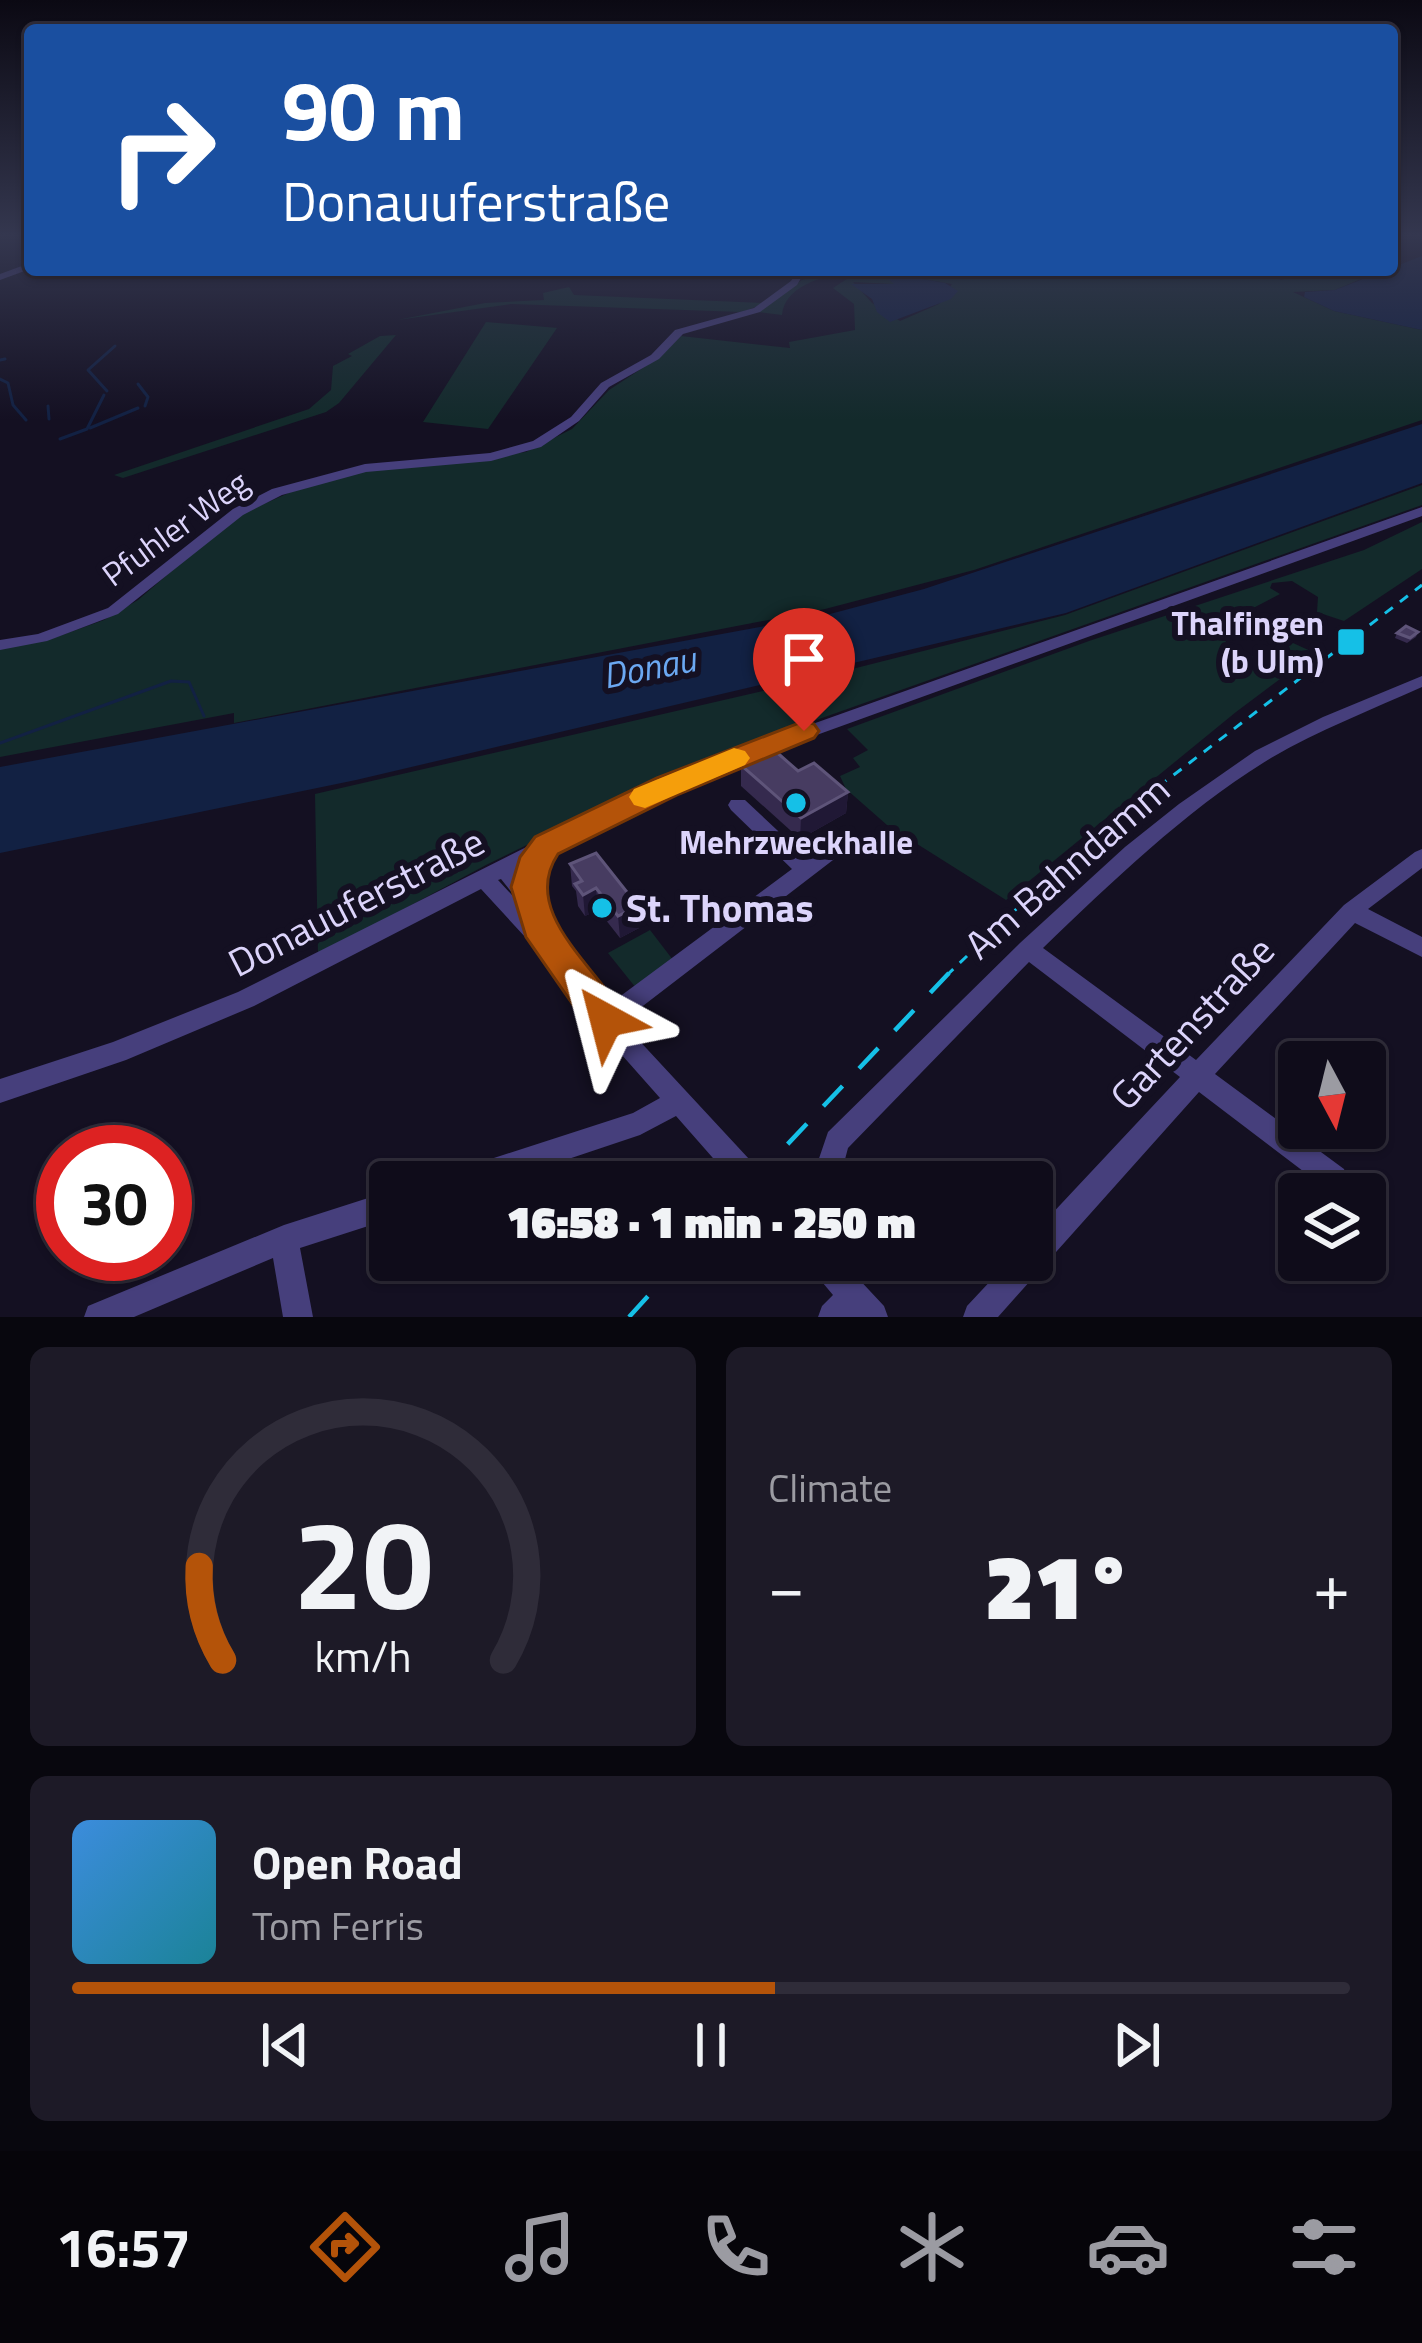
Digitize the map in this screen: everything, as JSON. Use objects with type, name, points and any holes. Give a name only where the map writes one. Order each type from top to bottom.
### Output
[{"type":"street","name":"Pfuhler Weg","points":[[0,645],[56,633],[113,611],[238,512],[277,492],[364,467],[490,457],[526,448],[559,432],[605,385],[655,357],[679,332],[775,297]]},
{"type":"street","name":"Donauuferstraße","points":[[0,1091],[117,1052],[246,999],[668,786],[804,731],[1422,512]]},
{"type":"street","name":"Am Bahndamm","points":[[831,1161],[837,1141],[1028,949],[1238,770],[1422,681]]},
{"type":"street","points":[[738,805],[805,869]]},
{"type":"street","points":[[606,1020],[843,842]]},
{"type":"street","points":[[544,937],[527,878],[547,845]]},
{"type":"street","name":"Gartenstraße","points":[[1053,1233],[1352,911],[1422,856]]},
{"type":"street","points":[[494,873],[530,899]]},
{"type":"street","points":[[494,873],[606,1020],[733,1161]]},
{"type":"street","points":[[1352,911],[1422,949]]},
{"type":"street","points":[[1028,949],[1328,1173]]},
{"type":"street","points":[[524,1161],[640,1123],[678,1101]]},
{"type":"street","points":[[99,1317],[284,1239],[369,1211]]},
{"type":"street","points":[[284,1239],[298,1317]]},
{"type":"street","name":"Gartenstraße","points":[[978,1317],[1010,1281]]},
{"type":"green space","points":[[633,297],[766,303],[742,312],[511,304],[397,320],[485,303]]},
{"type":"green space","points":[[778,297],[790,297],[782,315],[758,312]]},
{"type":"green space","points":[[845,297],[867,297],[900,321],[939,304],[943,297],[1305,297],[1334,311],[1422,330],[1422,420],[974,570],[825,609],[234,723],[234,713],[0,757],[0,649],[104,620],[138,600],[234,517],[300,488],[359,472],[526,452],[572,429],[609,390],[661,356],[681,336],[790,348],[789,342],[855,330],[854,304]]},
{"type":"green space","points":[[486,322],[617,333],[557,328],[488,429],[423,422]]},
{"type":"green space","points":[[396,335],[326,412],[123,478],[114,475],[309,409],[331,390],[333,366],[380,336]]},
{"type":"green space","points":[[1422,485],[1422,505],[687,766],[318,955],[315,794],[785,686],[1065,615]]},
{"type":"green space","points":[[1422,522],[1422,569],[1344,621],[1317,612],[1318,597],[1292,581],[1272,583],[1270,588],[1280,594],[1230,620],[1218,633],[1237,654],[1269,658],[1293,643],[1315,653],[1006,900],[887,825],[846,789],[840,776],[860,767],[853,758],[868,750],[847,729],[1089,641],[1364,550]]},
{"type":"green space","points":[[650,930],[673,960],[636,988],[608,953]]},
{"type":"water","points":[[952,297],[890,322],[877,312],[872,299]]},
{"type":"water","points":[[1305,297],[1422,297],[1422,330],[1334,311]]},
{"type":"water","name":"Donau","points":[[1422,424],[1422,483],[1066,613],[356,780],[0,853],[0,767],[830,614],[924,589]]},
{"type":"building","points":[[1406,626],[1418,632],[1410,638],[1397,633]]},
{"type":"building","points":[[773,749],[798,771],[814,763],[848,792],[801,818],[741,765]]},
{"type":"building","points":[[596,853],[638,906],[618,916],[596,888],[583,895],[575,884],[582,881],[570,864]]},
{"type":"waterway","points":[[107,391],[88,370],[115,346]]},
{"type":"waterway","points":[[0,360],[5,359]]},
{"type":"waterway","points":[[0,379],[8,383],[13,405],[26,420]]},
{"type":"waterway","points":[[138,384],[148,397],[145,406]]},
{"type":"waterway","points":[[60,439],[87,429],[104,395]]},
{"type":"waterway","points":[[48,406],[49,419]]},
{"type":"waterway","points":[[90,428],[138,408]]},
{"type":"waterway","points":[[0,743],[171,681],[189,682],[204,716]]},
{"type":"railway","points":[[948,974],[1090,839],[1422,585]]},
{"type":"railway","points":[[772,1161],[948,974]]},
{"type":"railway","points":[[629,1317],[662,1281]]},
{"type":"slow traffic","points":[[645,797],[734,758]]},
{"type":"place","name":"Thalfingen (b Ulm)","points":[[1351,642]]},
{"type":"place","name":"Mehrzweckhalle","points":[[796,803]]},
{"type":"place","name":"St. Thomas","points":[[602,908]]},
{"type":"route","points":[[606,1020],[544,937],[530,899],[527,878],[532,866],[547,845],[668,786],[804,731]]}]
